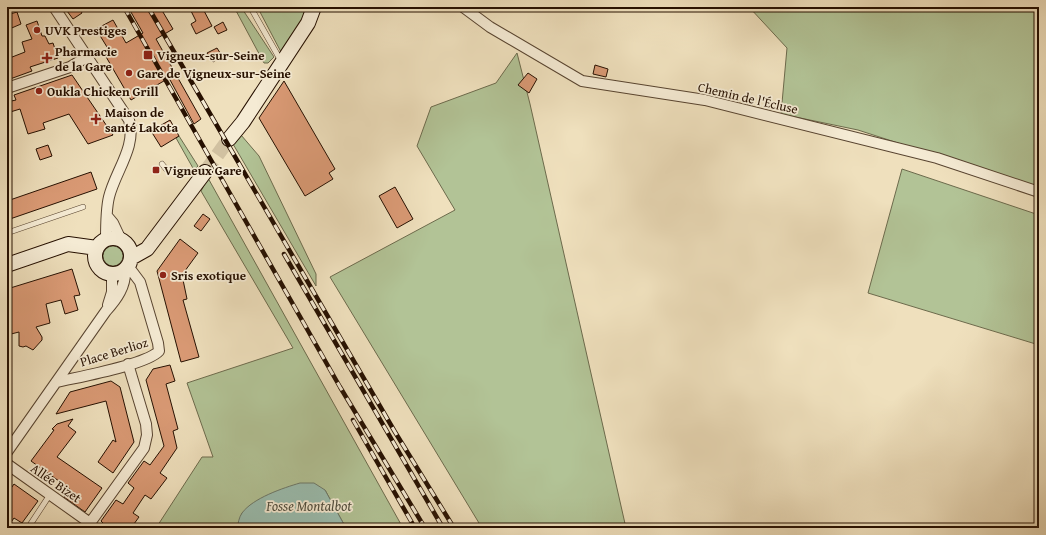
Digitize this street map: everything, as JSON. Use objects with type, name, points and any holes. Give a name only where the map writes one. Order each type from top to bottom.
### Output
[{"type":"street","points":[[54,7],[129,120],[131,128],[130,140],[109,195],[108,217],[101,244],[95,258],[99,267],[107,273],[124,267],[147,248],[205,172]]},
{"type":"street","points":[[229,139],[243,122],[308,23],[314,7]]},
{"type":"street","name":"Chemin de l'Écluse","points":[[462,7],[490,27],[582,81],[720,104],[937,158],[1039,192]]},
{"type":"street","points":[[7,88],[70,67],[87,57]]},
{"type":"street","points":[[7,452],[106,311],[112,292],[124,267],[129,247],[121,240],[113,223],[108,217]]},
{"type":"street","points":[[7,265],[68,244],[101,244],[110,238],[121,240]]},
{"type":"street","name":"Place Berlioz","points":[[57,382],[128,364],[153,356],[159,351],[140,282],[124,267]]},
{"type":"street","points":[[88,525],[144,448],[147,435],[146,424],[128,364]]},
{"type":"street","name":"Allée Bizet","points":[[7,464],[88,525]]},
{"type":"lane","points":[[251,8],[282,62]]},
{"type":"lane","points":[[162,164],[166,169]]},
{"type":"lane","points":[[7,233],[83,207]]},
{"type":"lane","points":[[28,528],[49,496]]},
{"type":"shaded area","points":[[234,7],[241,7],[274,57],[268,63],[264,63]]},
{"type":"shaded area","points":[[268,7],[308,7],[304,19],[281,52],[260,12]]},
{"type":"shaded area","points":[[749,7],[1039,7],[1039,189],[858,130],[781,114],[787,48]]},
{"type":"shaded area","points":[[517,53],[530,104],[626,528],[482,528],[330,277],[455,210],[417,146],[431,107],[496,83]]},
{"type":"shaded area","points":[[241,135],[259,156],[316,274],[316,286],[233,144]]},
{"type":"shaded area","points":[[179,136],[198,166],[194,170],[176,138]]},
{"type":"shaded area","points":[[902,169],[1039,215],[1039,345],[868,293]]},
{"type":"shaded area","points":[[208,178],[403,528],[346,528],[325,490],[242,513],[237,528],[156,528],[202,457],[213,457],[187,383],[293,348],[201,191]]},
{"type":"shaded area","points":[[113,246],[120,249],[123,256],[120,263],[113,266],[106,263],[103,256],[106,249]]},
{"type":"water","name":"Fosse Montalbot","points":[[300,483],[314,483],[325,490],[346,528],[237,528],[239,518],[242,513],[253,503],[277,491]]},
{"type":"building","points":[[64,7],[79,7],[82,13],[73,19]]},
{"type":"building","points":[[128,7],[160,7],[173,29],[156,39],[201,119],[194,124],[169,78],[131,100],[105,55],[110,52],[96,29],[113,20],[126,43],[143,33]]},
{"type":"building","points":[[189,7],[202,7],[212,26],[196,34],[191,24],[196,21]]},
{"type":"building","points":[[17,12],[21,24],[7,30],[7,15]]},
{"type":"building","points":[[37,21],[42,36],[45,36],[49,44],[53,43],[58,58],[30,67],[32,71],[10,79],[7,70],[7,59],[25,52],[22,42],[32,39],[26,25]]},
{"type":"building","points":[[223,22],[227,30],[218,34],[214,27]]},
{"type":"building","points":[[217,48],[222,56],[213,62],[207,53]]},
{"type":"building","points":[[595,65],[608,69],[606,77],[593,74]]},
{"type":"building","points":[[528,73],[537,79],[529,93],[518,85]]},
{"type":"building","points":[[72,75],[113,135],[88,144],[69,114],[43,123],[45,129],[28,134],[20,109],[7,113],[7,102],[16,100],[14,95]]},
{"type":"building","points":[[284,81],[335,169],[329,173],[333,179],[305,196],[259,118]]},
{"type":"building","points":[[170,120],[179,136],[161,147],[151,131]]},
{"type":"building","points":[[48,145],[52,156],[40,160],[36,149]]},
{"type":"building","points":[[91,172],[97,189],[7,220],[7,201]]},
{"type":"building","points":[[395,187],[413,219],[397,228],[379,196]]},
{"type":"building","points":[[203,214],[210,219],[201,231],[194,226]]},
{"type":"building","points":[[180,239],[198,253],[182,275],[187,299],[183,300],[199,357],[181,362],[157,271]]},
{"type":"building","points":[[72,269],[80,295],[74,296],[78,310],[65,314],[61,300],[46,304],[50,323],[36,327],[42,337],[42,340],[33,350],[26,346],[19,346],[19,332],[7,335],[7,289]]},
{"type":"building","points":[[170,365],[175,381],[166,384],[178,429],[173,431],[177,448],[160,473],[167,478],[151,499],[145,495],[133,513],[139,517],[131,528],[108,528],[101,521],[116,500],[123,504],[134,488],[128,483],[144,461],[150,465],[164,446],[146,380],[153,369]]},
{"type":"building","points":[[111,381],[120,387],[134,442],[113,473],[98,462],[113,440],[116,442],[106,401],[56,414],[70,392]]},
{"type":"building","points":[[73,419],[68,426],[76,432],[57,457],[102,488],[85,512],[64,497],[70,489],[31,461],[54,430],[52,429],[57,424]]},
{"type":"building","points":[[14,484],[38,501],[22,523],[14,518],[7,528],[7,494]]},
{"type":"tunnel","points":[[205,172],[229,139]]},
{"type":"railway","points":[[124,7],[340,387],[425,528]]},
{"type":"railway","points":[[148,7],[395,432],[454,528]]},
{"type":"railway","points":[[284,254],[443,528]]},
{"type":"railway","points":[[353,420],[415,528]]},
{"type":"place","name":"UVK Prestiges","points":[[37,30]]},
{"type":"place","name":"Vigneux-sur-Seine","points":[[148,55]]},
{"type":"place","name":"Pharmacie de la Gare","points":[[47,58]]},
{"type":"place","name":"Gare de Vigneux-sur-Seine","points":[[129,73]]},
{"type":"place","name":"Oukla Chicken Grill","points":[[39,91]]},
{"type":"place","name":"Maison de santé Lakota","points":[[96,119]]},
{"type":"place","name":"Vigneux Gare","points":[[156,170]]},
{"type":"place","name":"Sris exotique","points":[[163,275]]}]
